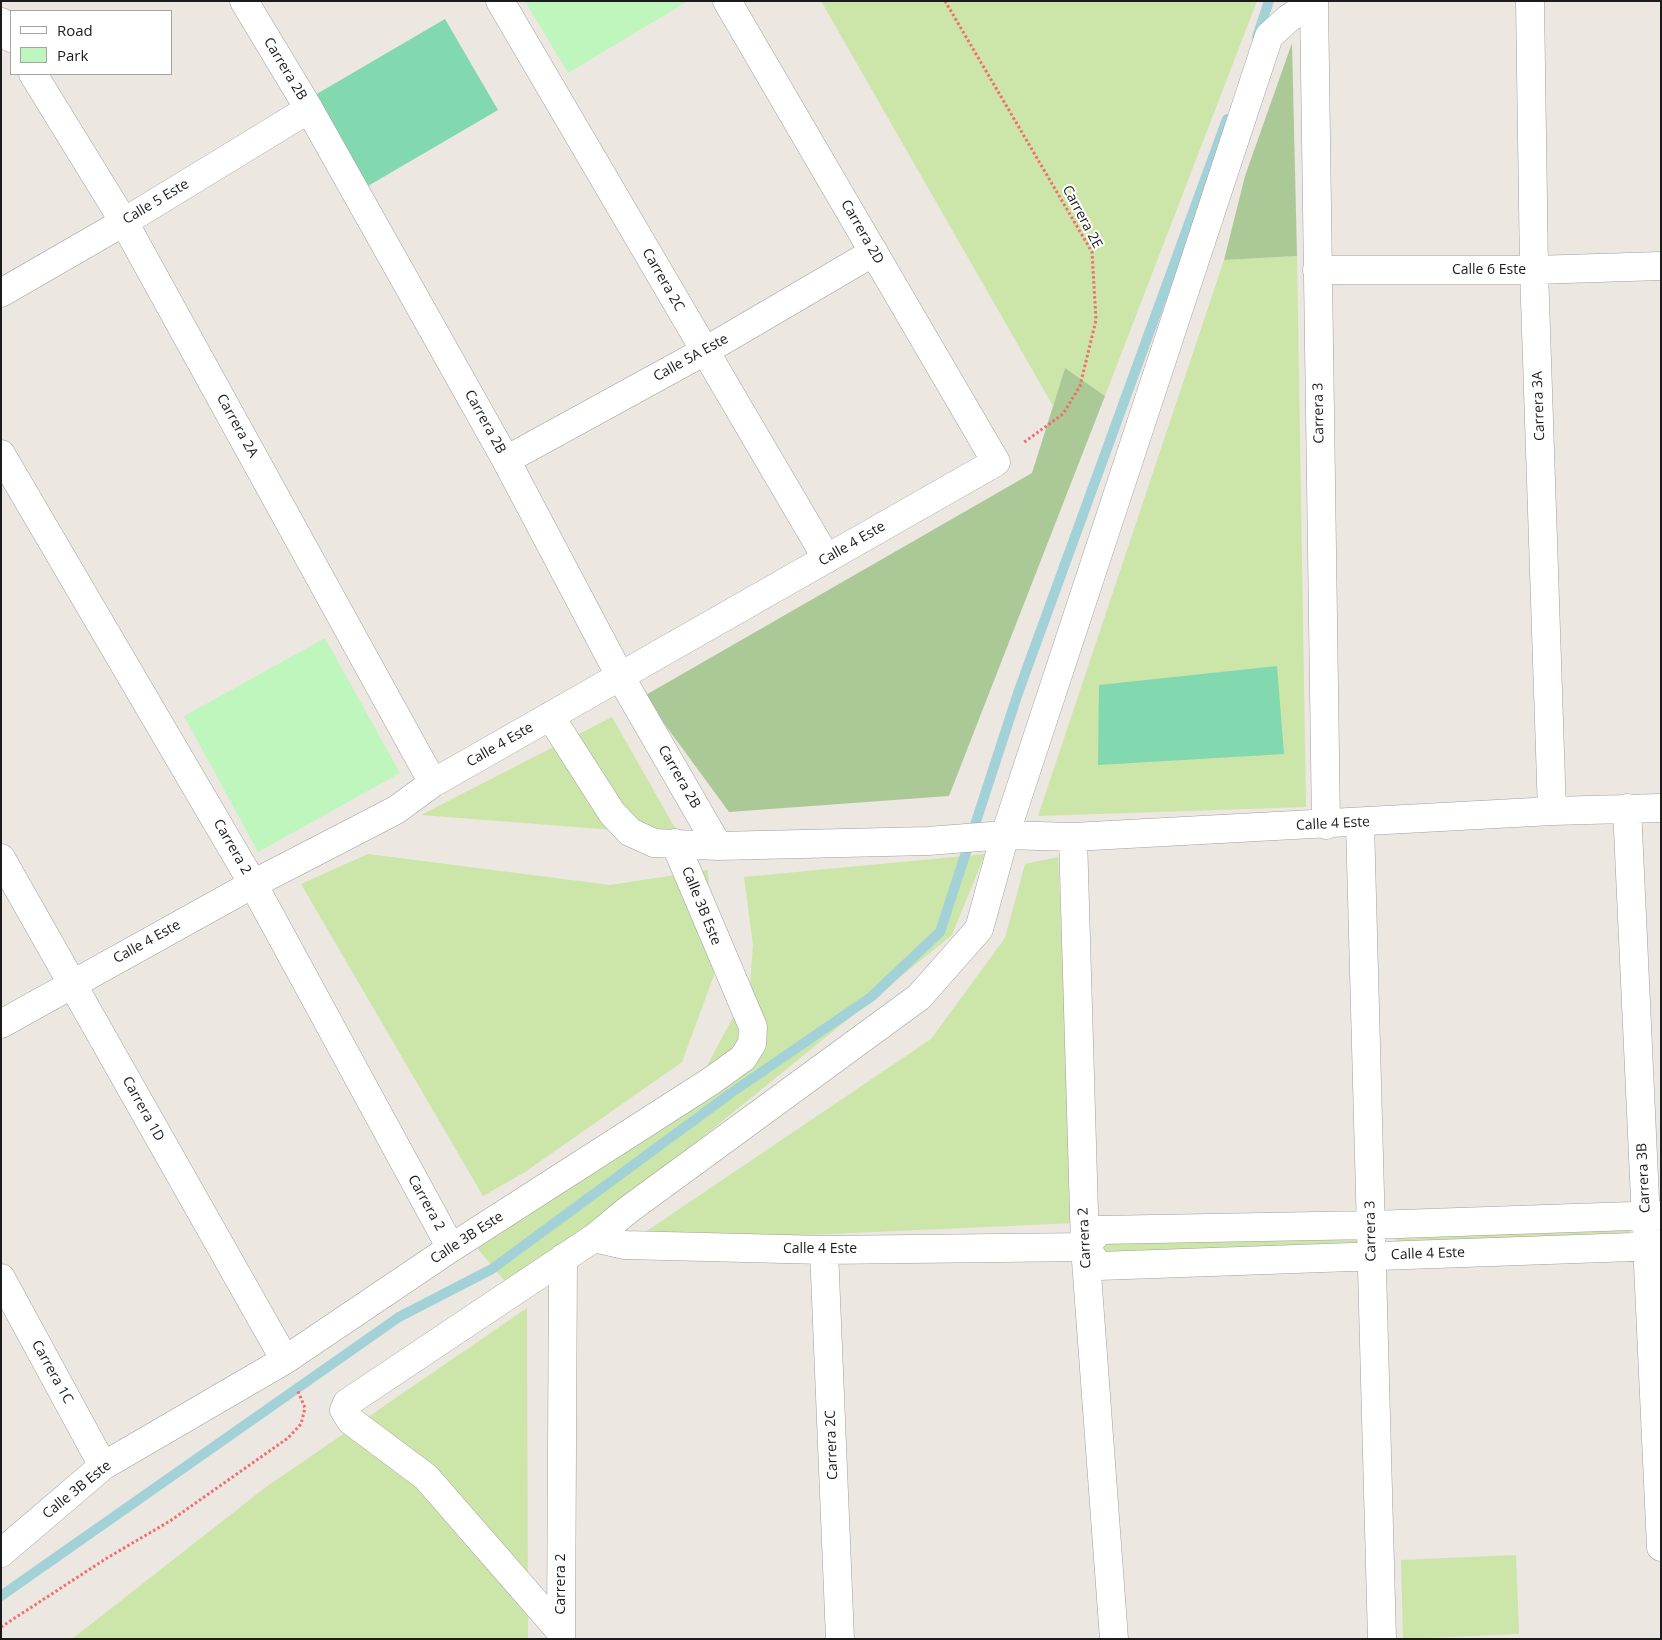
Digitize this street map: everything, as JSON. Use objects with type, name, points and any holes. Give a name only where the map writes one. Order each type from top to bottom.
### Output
[{"type":"street","name":"Carrera 2B","points":[[244,1],[309,109],[506,460],[620,676],[718,846]]},
{"type":"street","name":"Carrera 2C","points":[[500,1],[827,559]]},
{"type":"street","name":"Carrera 2D","points":[[727,1],[996,462]]},
{"type":"street","name":"Carrera 3A","points":[[1530,1],[1534,270],[1552,811]]},
{"type":"street","name":"Carrera 3","points":[[1314,2],[1326,825]]},
{"type":"street","points":[[561,1635],[426,1478],[351,1421],[344,1410],[347,1403],[594,1238],[628,1210],[919,997],[979,929],[996,836],[1269,36],[1289,18],[1314,2]]},
{"type":"street","points":[[1,22],[10,36]]},
{"type":"street","name":"Carrera 2A","points":[[34,75],[124,222],[433,783]]},
{"type":"street","name":"Calle 5 Este","points":[[1,293],[124,222],[309,109]]},
{"type":"street","name":"Calle 5A Este","points":[[506,460],[705,351],[874,252]]},
{"type":"street","name":"Calle 6 Este","points":[[1317,270],[1534,270],[1661,266]]},
{"type":"street","name":"Carrera 2","points":[[1,454],[253,884],[451,1248]]},
{"type":"street","name":"Calle 4 Este","points":[[1,1024],[253,884],[396,810],[433,783],[996,462]]},
{"type":"street","name":"Calle 4 Este","points":[[550,716],[612,813],[630,832],[654,843],[718,846],[928,841],[996,836],[1073,837],[1326,825],[1552,811],[1661,808]]},
{"type":"street","name":"Carrera 3B","points":[[1627,808],[1653,1215],[1661,1547]]},
{"type":"street","name":"Carrera 3","points":[[1360,823],[1382,1639]]},
{"type":"street","name":"Carrera 2","points":[[1073,837],[1084,1247],[1114,1639]]},
{"type":"street","name":"Calle 3B Este","points":[[1,1553],[104,1466],[285,1360],[451,1248],[711,1081],[743,1058],[752,1044],[753,1027],[675,843]]},
{"type":"street","name":"Carrera 1D","points":[[1,858],[285,1360]]},
{"type":"street","points":[[1084,1247],[1100,1230],[1371,1225],[1653,1215]]},
{"type":"street","name":"Calle 4 Este","points":[[594,1238],[625,1245],[824,1250],[1084,1247],[1099,1266],[1654,1246]]},
{"type":"street","name":"Carrera 2C","points":[[824,1250],[840,1639]]},
{"type":"street","name":"Carrera 2","points":[[561,1635],[563,1258]]},
{"type":"street","name":"Carrera 1C","points":[[1,1278],[104,1466]]},
{"type":"path","name":"Carrera 2E","points":[[944,1],[1092,252],[1096,320],[1080,386],[1063,414],[996,462]]},
{"type":"path","points":[[1,1626],[107,1558],[170,1521],[288,1438],[302,1424],[304,1408]]},
{"type":"green space","points":[[525,1],[684,1],[685,3],[568,73]]},
{"type":"green space","points":[[821,1],[1257,1],[1105,396],[1065,368],[1053,406]]},
{"type":"green space","points":[[445,19],[498,110],[368,186],[315,95]]},
{"type":"green space","points":[[1292,43],[1297,256],[1224,260],[1245,176]]},
{"type":"green space","points":[[1297,256],[1306,807],[1038,816],[1224,260]]},
{"type":"green space","points":[[1065,368],[1105,396],[949,796],[729,812],[644,696],[1032,473]]},
{"type":"green space","points":[[325,638],[400,773],[258,852],[184,716]]},
{"type":"green space","points":[[1277,666],[1284,754],[1098,765],[1099,685]]},
{"type":"green space","points":[[612,717],[679,835],[421,815]]},
{"type":"green space","points":[[368,854],[610,885],[708,870],[714,975],[682,1062],[525,1172],[483,1196],[301,884]]},
{"type":"green space","points":[[985,854],[952,935],[604,1217],[508,1285],[477,1248],[700,1079],[750,985],[753,945],[744,877]]},
{"type":"green space","points":[[1058,857],[1075,1223],[629,1243],[931,1039],[1005,938],[1025,864]]},
{"type":"green space","points":[[1629,1222],[1630,1240],[1396,1248],[1395,1231]]},
{"type":"green space","points":[[1359,1231],[1358,1248],[1099,1259],[1100,1239]]},
{"type":"green space","points":[[527,1308],[528,1639],[72,1639],[266,1487]]},
{"type":"green space","points":[[1516,1555],[1519,1634],[1403,1639],[1401,1560]]},
{"type":"waterway","points":[[1257,37],[1269,1]]},
{"type":"waterway","points":[[1,1596],[399,1317],[492,1269],[731,1093],[871,997],[940,932],[1018,693],[1227,119]]}]
